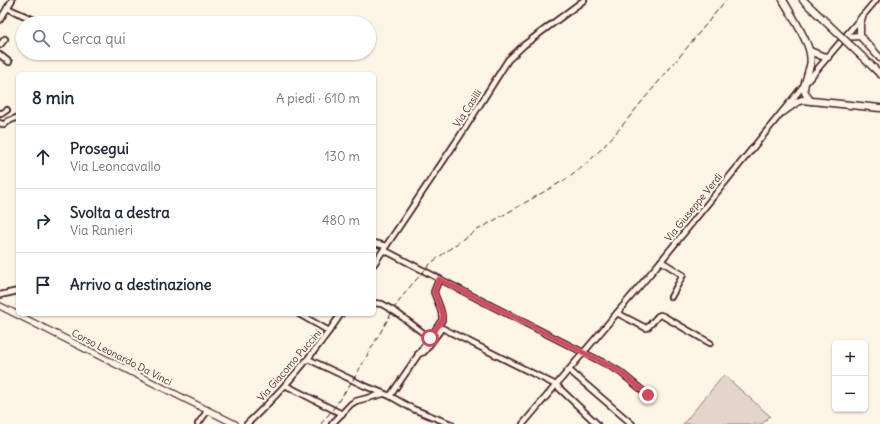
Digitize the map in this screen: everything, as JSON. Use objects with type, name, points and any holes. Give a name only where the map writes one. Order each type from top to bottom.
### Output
[{"type":"highway","points":[[783,0],[810,51],[811,60],[804,86],[804,92],[811,101]]},
{"type":"highway","points":[[802,0],[880,74]]},
{"type":"highway","points":[[862,17],[860,24],[860,36],[880,58]]},
{"type":"highway","points":[[845,37],[860,36]]},
{"type":"highway","points":[[810,51],[828,57]]},
{"type":"highway","points":[[782,112],[802,100],[880,108]]},
{"type":"main road","name":"Corso Leonardo Da Vinci","points":[[0,306],[16,314]]},
{"type":"main road","name":"Corso Leonardo Da Vinci","points":[[20,316],[235,424]]},
{"type":"street","points":[[0,20],[12,0]]},
{"type":"street","name":"Via Casilli","points":[[385,248],[460,136],[508,60],[524,45],[584,0]]},
{"type":"street","name":"Via Giuseppe Verdi","points":[[523,424],[661,261],[782,112],[876,0]]},
{"type":"street","points":[[7,8],[25,16]]},
{"type":"street","points":[[0,46],[4,39]]},
{"type":"street","points":[[0,55],[9,62]]},
{"type":"street","points":[[0,113],[2,114],[7,110]]},
{"type":"street","points":[[0,123],[4,125],[7,121],[16,118]]},
{"type":"street","points":[[376,244],[439,279],[615,368],[648,395]]},
{"type":"street","points":[[376,261],[385,248]]},
{"type":"street","points":[[661,261],[683,275],[671,297]]},
{"type":"street","points":[[390,396],[442,320],[443,315],[434,292],[439,279]]},
{"type":"street","points":[[0,295],[16,291]]},
{"type":"street","points":[[376,303],[382,304],[397,313],[430,338]]},
{"type":"street","points":[[616,313],[646,328],[660,315],[710,343]]},
{"type":"street","points":[[303,316],[329,331]]},
{"type":"street","name":"Via Giacomo Puccini","points":[[247,424],[261,411],[308,359],[340,316]]},
{"type":"street","points":[[418,354],[424,352],[442,328],[556,386],[597,424]]},
{"type":"street","points":[[308,359],[451,424]]},
{"type":"street","points":[[569,370],[632,424]]},
{"type":"street","points":[[284,385],[342,414]]},
{"type":"street","points":[[332,424],[354,402],[383,394]]},
{"type":"street","points":[[198,424],[208,410]]},
{"type":"shaded area","points":[[724,375],[770,416],[762,424],[683,424]]},
{"type":"railway","points":[[321,424],[352,382],[395,307],[408,289],[431,263],[467,236],[568,178],[579,170],[618,131],[726,0]]},
{"type":"route","points":[[430,338],[442,320],[443,315],[434,292],[439,279],[608,365],[620,372],[648,395]]}]
